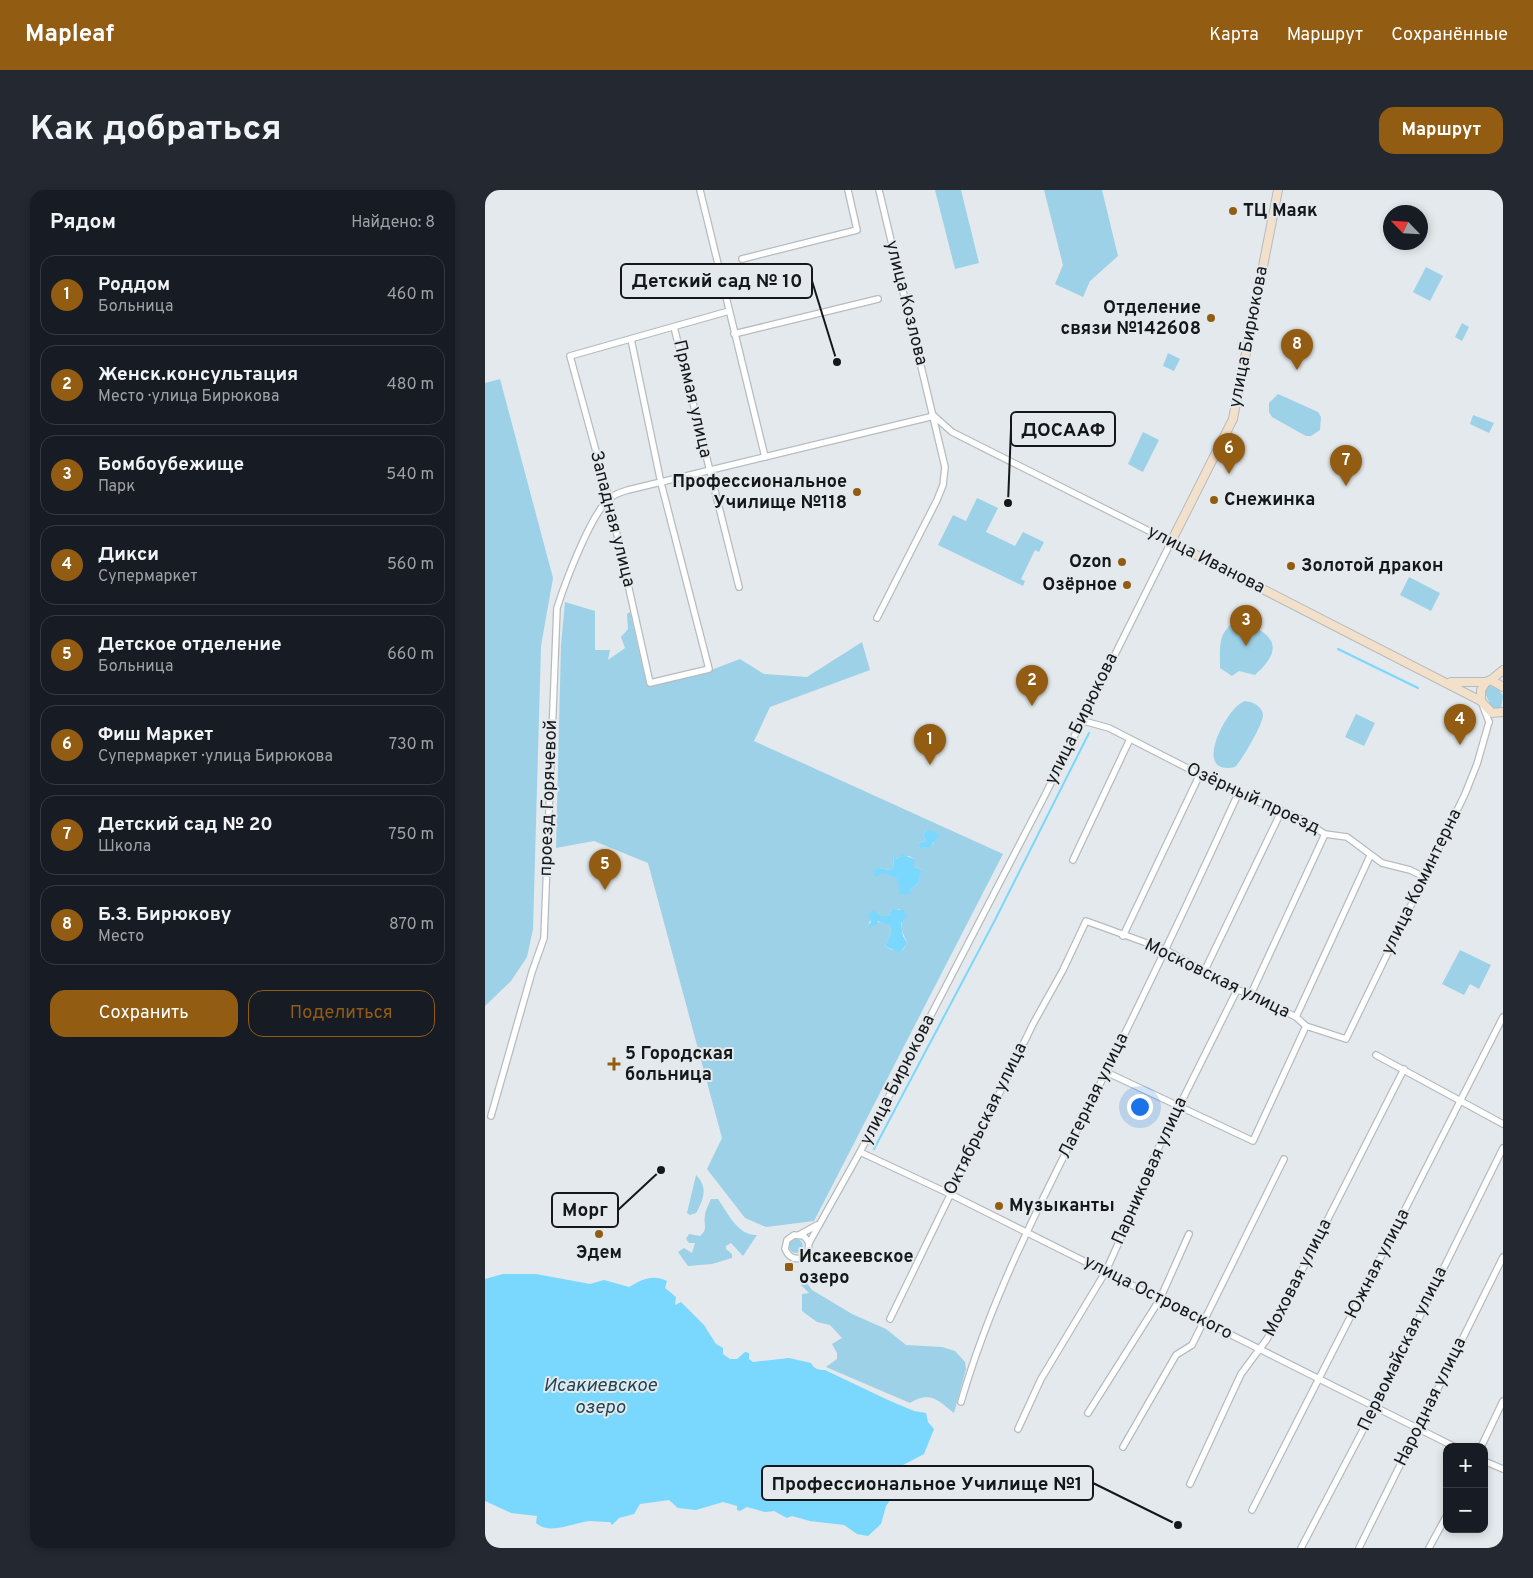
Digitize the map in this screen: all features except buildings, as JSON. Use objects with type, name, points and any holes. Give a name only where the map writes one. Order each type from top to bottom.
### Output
[{"type":"street","points":[[699,190],[765,457]]},
{"type":"street","points":[[742,259],[857,230],[848,190]]},
{"type":"street","name":"улица Козлова","points":[[877,618],[943,485],[945,467],[879,190]]},
{"type":"street","name":"улица Бирюкова","points":[[819,1224],[799,1235],[790,1237],[786,1242],[785,1249],[790,1256],[799,1259],[808,1252],[809,1243],[860,1152],[1039,808],[1080,720],[1233,419],[1278,190]]},
{"type":"street","points":[[734,334],[878,298]]},
{"type":"street","points":[[661,482],[631,339],[729,311]]},
{"type":"street","name":"Прямая улица","points":[[675,327],[709,472],[739,587]]},
{"type":"street","name":"Западная улица","points":[[631,339],[570,356],[609,499],[650,683],[709,669],[661,482]]},
{"type":"street","name":"проезд Горячевой","points":[[491,1116],[532,972],[544,938],[557,608],[568,573],[598,512],[609,499],[621,492],[934,416]]},
{"type":"street","name":"улица Иванова","points":[[934,416],[952,432],[1437,678],[1482,703],[1492,713],[1503,713]]},
{"type":"street","points":[[1503,670],[1481,690],[1482,703],[1489,722],[1503,713]]},
{"type":"street","points":[[1437,678],[1457,683],[1489,681],[1503,687]]},
{"type":"street","name":"Озёрный проезд","points":[[1080,720],[1109,728],[1238,794],[1299,818],[1325,834],[1347,837],[1381,863],[1411,870],[1424,877]]},
{"type":"street","name":"улица Коминтерна","points":[[1346,1038],[1465,794],[1477,764],[1489,722]]},
{"type":"street","points":[[1073,860],[1130,739]]},
{"type":"street","points":[[1123,936],[1200,774]]},
{"type":"street","name":"Лагерная улица","points":[[961,1402],[969,1372],[1026,1231],[1166,950],[1238,794]]},
{"type":"street","points":[[1205,972],[1281,812]]},
{"type":"street","points":[[1251,994],[1325,834]]},
{"type":"street","points":[[1296,1017],[1370,856]]},
{"type":"street","name":"Московская улица","points":[[1086,921],[1166,950],[1237,990],[1251,994],[1296,1017],[1306,1026],[1346,1038]]},
{"type":"street","name":"Октябрьская улица","points":[[889,1319],[1086,921]]},
{"type":"street","name":"Парниковая улица","points":[[1018,1429],[1041,1379],[1106,1271],[1151,1170],[1151,1161],[1237,990]]},
{"type":"street","name":"Южная улица","points":[[1252,1510],[1503,1016]]},
{"type":"street","points":[[1106,1072],[1177,1107],[1253,1141],[1306,1026]]},
{"type":"street","points":[[1376,1055],[1503,1124]]},
{"type":"street","name":"Моховая улица","points":[[1190,1484],[1241,1374],[1267,1340],[1404,1069]]},
{"type":"street","name":"Первомайская улица","points":[[1302,1547],[1375,1407],[1503,1148]]},
{"type":"street","name":"улица Островского","points":[[860,1152],[1026,1231],[1448,1443]]},
{"type":"street","points":[[1123,1447],[1176,1355],[1192,1345],[1284,1159]]},
{"type":"street","points":[[1087,1413],[1161,1299],[1189,1234]]},
{"type":"street","points":[[799,1235],[807,1239],[809,1243]]},
{"type":"street","name":"Народная улица","points":[[1359,1548],[1503,1257]]},
{"type":"street","points":[[1483,1443],[1503,1401]]},
{"type":"street","points":[[1488,1463],[1503,1469]]},
{"type":"street","points":[[1429,1548],[1443,1522]]},
{"type":"shaded area","points":[[935,190],[961,190],[979,263],[955,269]]},
{"type":"shaded area","points":[[1044,190],[1102,190],[1118,256],[1090,281],[1083,297],[1055,284],[1063,265]]},
{"type":"shaded area","points":[[1426,267],[1443,276],[1430,301],[1413,292]]},
{"type":"shaded area","points":[[1462,323],[1469,327],[1462,341],[1455,337]]},
{"type":"shaded area","points":[[1168,353],[1180,359],[1174,371],[1163,366]]},
{"type":"shaded area","points":[[500,379],[553,578],[541,646],[533,929],[527,957],[511,981],[485,1006],[485,383]]},
{"type":"shaded area","points":[[1278,394],[1318,412],[1321,417],[1320,430],[1311,436],[1306,436],[1272,417],[1269,412],[1269,403]]},
{"type":"shaded area","points":[[1473,415],[1494,423],[1489,433],[1470,424]]},
{"type":"shaded area","points":[[1143,432],[1159,440],[1143,472],[1128,464]]},
{"type":"shaded area","points":[[977,498],[998,508],[986,532],[1015,546],[1023,532],[1044,542],[1039,552],[1035,550],[1021,579],[1025,581],[1023,586],[938,545],[953,515],[966,521]]},
{"type":"shaded area","points":[[1409,577],[1440,593],[1431,611],[1400,595]]},
{"type":"shaded area","points":[[565,602],[595,611],[595,650],[610,650],[608,660],[625,648],[621,637],[628,629],[627,614],[630,612],[647,686],[698,675],[740,659],[764,674],[807,677],[862,642],[870,670],[770,707],[754,741],[1003,854],[814,1221],[766,1227],[745,1218],[707,1169],[722,1138],[648,863],[594,841],[556,848],[561,645]],"holes":[[[927,830],[934,842],[932,845],[923,848],[918,843],[926,841],[923,834]],[[893,855],[895,859],[909,856],[914,859],[914,867],[922,870],[918,875],[919,882],[910,890],[897,877],[878,870],[879,868],[890,870],[894,867]],[[900,909],[903,917],[902,928],[907,943],[902,951],[892,950],[885,946],[891,933],[890,925],[883,921],[868,925],[871,919],[869,914],[877,913],[881,916],[889,916],[891,910]]]},
{"type":"shaded area","points":[[1243,614],[1249,618],[1249,624],[1267,636],[1273,648],[1263,668],[1255,675],[1239,671],[1232,676],[1220,668],[1222,637],[1229,627]]},
{"type":"shaded area","points":[[1489,685],[1499,689],[1503,696],[1501,708],[1492,708],[1484,691]]},
{"type":"shaded area","points":[[1245,701],[1254,703],[1262,712],[1260,726],[1235,767],[1222,767],[1215,762],[1216,740],[1230,715]]},
{"type":"shaded area","points":[[1356,714],[1375,723],[1364,746],[1345,737]]},
{"type":"shaded area","points":[[1460,950],[1491,965],[1479,989],[1470,984],[1464,995],[1442,984]]},
{"type":"shaded area","points":[[696,1175],[702,1184],[703,1193],[696,1213],[690,1215],[687,1213]]},
{"type":"shaded area","points":[[711,1199],[718,1199],[729,1216],[744,1232],[757,1235],[743,1256],[731,1243],[726,1246],[726,1249],[732,1254],[732,1258],[712,1264],[688,1266],[678,1252],[684,1248],[692,1253],[695,1243],[689,1243],[686,1239],[689,1234],[700,1236],[704,1231],[705,1214]]},
{"type":"shaded area","points":[[796,1239],[801,1241],[803,1246],[801,1251],[796,1253],[791,1251],[789,1246],[791,1241]]},
{"type":"shaded area","points":[[803,1278],[812,1290],[852,1314],[886,1329],[906,1345],[942,1347],[955,1351],[965,1362],[966,1369],[954,1413],[943,1404],[929,1397],[917,1399],[910,1403],[826,1367],[837,1359],[837,1353],[832,1344],[842,1338],[830,1325],[817,1322],[802,1311],[802,1294],[809,1293],[801,1285]]},
{"type":"water","points":[[927,830],[936,832],[939,835],[930,847],[921,848],[918,843],[926,841],[923,834]]},
{"type":"water","points":[[893,853],[896,859],[901,857],[901,854],[914,859],[914,867],[922,870],[919,875],[919,882],[910,890],[909,895],[898,893],[900,890],[897,878],[882,873],[876,877],[873,874],[879,868],[890,870],[894,867]]},
{"type":"water","points":[[873,910],[881,916],[889,916],[891,910],[903,910],[907,916],[901,923],[903,936],[907,943],[900,953],[885,946],[891,933],[890,925],[878,921],[877,924],[870,927],[868,925],[871,922],[868,915]]},
{"type":"water","name":"Исакиевское озеро","points":[[503,1274],[536,1274],[590,1284],[604,1280],[629,1287],[648,1278],[662,1279],[667,1281],[665,1288],[676,1297],[675,1305],[681,1302],[704,1325],[716,1344],[723,1348],[723,1354],[730,1359],[737,1359],[745,1352],[749,1353],[749,1359],[753,1362],[789,1358],[811,1363],[817,1369],[825,1370],[888,1400],[914,1411],[926,1413],[928,1422],[934,1429],[924,1454],[903,1465],[899,1475],[900,1481],[905,1484],[897,1487],[898,1494],[886,1506],[881,1524],[868,1536],[857,1534],[844,1525],[810,1521],[792,1516],[787,1518],[774,1511],[765,1512],[747,1507],[740,1511],[737,1510],[737,1506],[723,1502],[696,1510],[678,1508],[669,1500],[640,1504],[634,1514],[619,1518],[612,1525],[610,1522],[590,1521],[555,1528],[542,1527],[536,1523],[537,1516],[511,1513],[485,1501],[485,1279]]},
{"type":"waterway","points":[[1338,649],[1418,688]]},
{"type":"waterway","points":[[874,1149],[995,920],[1089,733]]},
{"type":"place","name":"ТЦ Маяк","points":[[1233,211]]},
{"type":"place","name":"Отделение связи №142608","points":[[1211,318]]},
{"type":"place","name":"Детский сад № 10","points":[[837,362]]},
{"type":"place","name":"Б.З. Бирюкову","points":[[1297,370]]},
{"type":"place","name":"Фиш Маркет","points":[[1229,474]]},
{"type":"place","name":"Детский сад № 20","points":[[1346,486]]},
{"type":"place","name":"Профессиональное Училище №118","points":[[857,492]]},
{"type":"place","name":"Снежинка","points":[[1214,500]]},
{"type":"place","name":"ДОСААФ","points":[[1008,503]]},
{"type":"place","name":"Ozon","points":[[1122,562]]},
{"type":"place","name":"Золотой дракон","points":[[1291,566]]},
{"type":"place","name":"Озёрное","points":[[1127,585]]},
{"type":"place","name":"Бомбоубежище","points":[[1246,646]]},
{"type":"place","name":"Женск.консультация","points":[[1032,706]]},
{"type":"place","name":"Дикси","points":[[1460,745]]},
{"type":"place","name":"Роддом","points":[[930,765]]},
{"type":"place","name":"Детское отделение","points":[[605,890]]},
{"type":"place","name":"5 Городская больница","points":[[614,1064]]},
{"type":"place","name":"Морг","points":[[661,1170]]},
{"type":"place","name":"Музыканты","points":[[999,1206]]},
{"type":"place","name":"Эдем","points":[[599,1234]]},
{"type":"place","name":"Исакеевское озеро","points":[[789,1267]]},
{"type":"place","name":"Профессиональное Училище №1","points":[[1178,1525]]}]
